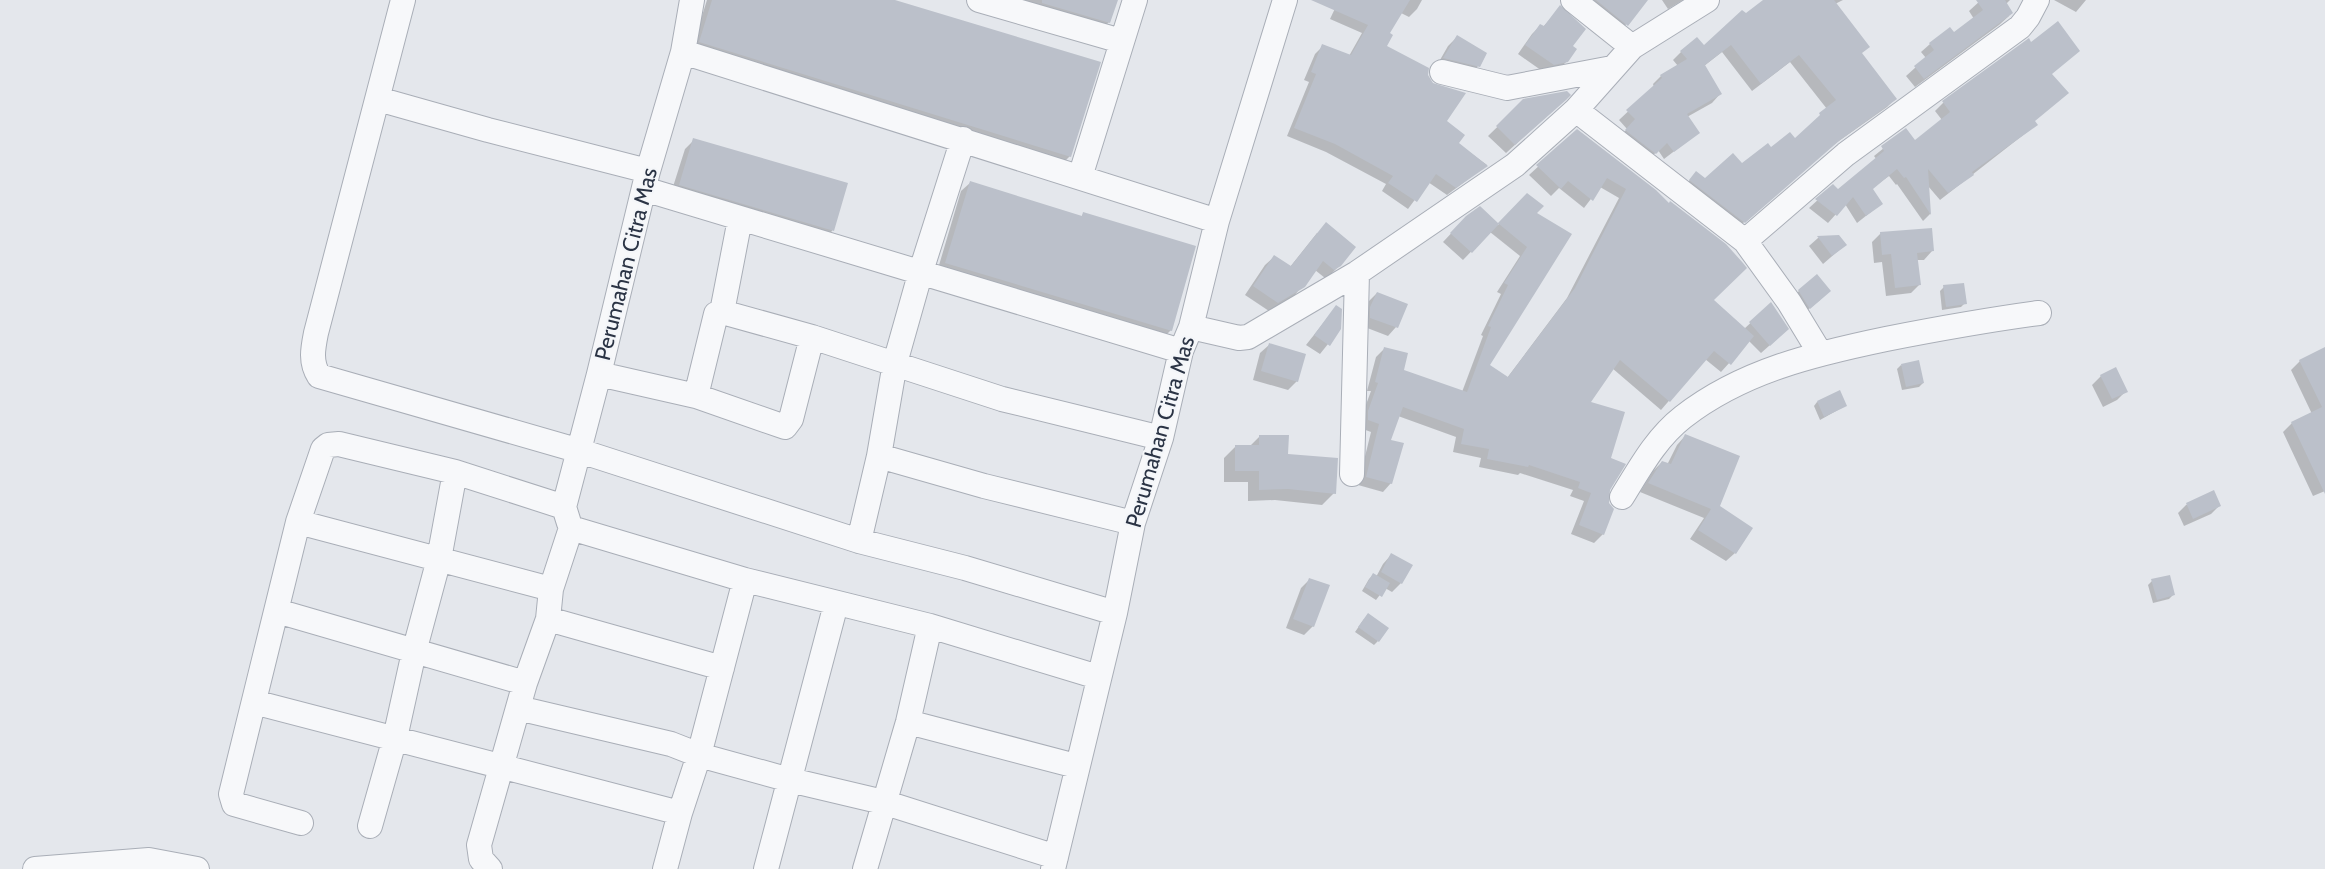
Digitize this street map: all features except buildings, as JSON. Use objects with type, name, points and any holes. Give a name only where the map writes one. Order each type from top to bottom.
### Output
[{"type":"street","points":[[403,0],[315,333],[312,355],[315,370],[320,376],[580,451],[859,541],[965,568],[1115,613]]},
{"type":"street","name":"Perumahan Citra Mas","points":[[490,869],[482,860],[479,845],[525,683],[548,619],[551,589],[568,518],[580,451],[646,180],[683,52],[693,0]]},
{"type":"street","points":[[979,0],[1121,41]]},
{"type":"street","points":[[1080,177],[1135,0]]},
{"type":"street","name":"Perumahan Citra Mas","points":[[1054,863],[1115,613],[1133,523],[1161,438],[1181,351],[1191,327],[1217,221],[1285,0]]},
{"type":"street","points":[[1573,0],[1632,47]]},
{"type":"street","points":[[1191,327],[1239,338],[1248,337],[1357,273],[1515,165],[1576,110],[1632,47],[1707,0]]},
{"type":"street","points":[[1745,241],[1846,154],[2019,27],[2028,17],[2037,0]]},
{"type":"street","points":[[683,52],[1217,221]]},
{"type":"street","points":[[1443,72],[1508,88],[1612,68]]},
{"type":"street","points":[[378,99],[488,130],[646,180],[740,219],[921,271],[1181,351]]},
{"type":"street","points":[[1576,110],[1745,241],[1789,302],[1820,353]]},
{"type":"street","points":[[859,541],[879,456],[895,363],[921,271],[963,139]]},
{"type":"street","points":[[722,312],[740,219]]},
{"type":"street","points":[[1352,474],[1357,273]]},
{"type":"street","points":[[696,396],[716,314],[722,312],[812,337],[1002,399],[1161,438]]},
{"type":"street","points":[[1622,496],[1656,444],[1682,418],[1729,386],[1820,353],[1968,322],[2038,313]]},
{"type":"street","points":[[600,374],[696,396],[784,426],[791,418],[812,337]]},
{"type":"street","points":[[301,823],[234,804],[231,794],[298,522],[320,454],[328,445],[339,444],[455,472],[568,518],[745,580],[930,626],[1098,676]]},
{"type":"street","points":[[879,456],[984,486],[1133,523]]},
{"type":"street","points":[[370,826],[395,738],[414,652],[439,559],[455,472]]},
{"type":"street","points":[[298,522],[551,589]]},
{"type":"street","points":[[665,869],[699,754],[745,580]]},
{"type":"street","points":[[766,869],[836,604]]},
{"type":"street","points":[[277,611],[525,683]]},
{"type":"street","points":[[548,619],[722,668]]},
{"type":"street","points":[[866,869],[883,802],[908,722],[930,626]]},
{"type":"street","points":[[254,702],[680,813]]},
{"type":"street","points":[[518,708],[671,744],[790,780],[883,802],[1054,863]]},
{"type":"street","points":[[908,722],[1076,766]]},
{"type":"street","points":[[35,869],[148,860],[197,869]]}]
